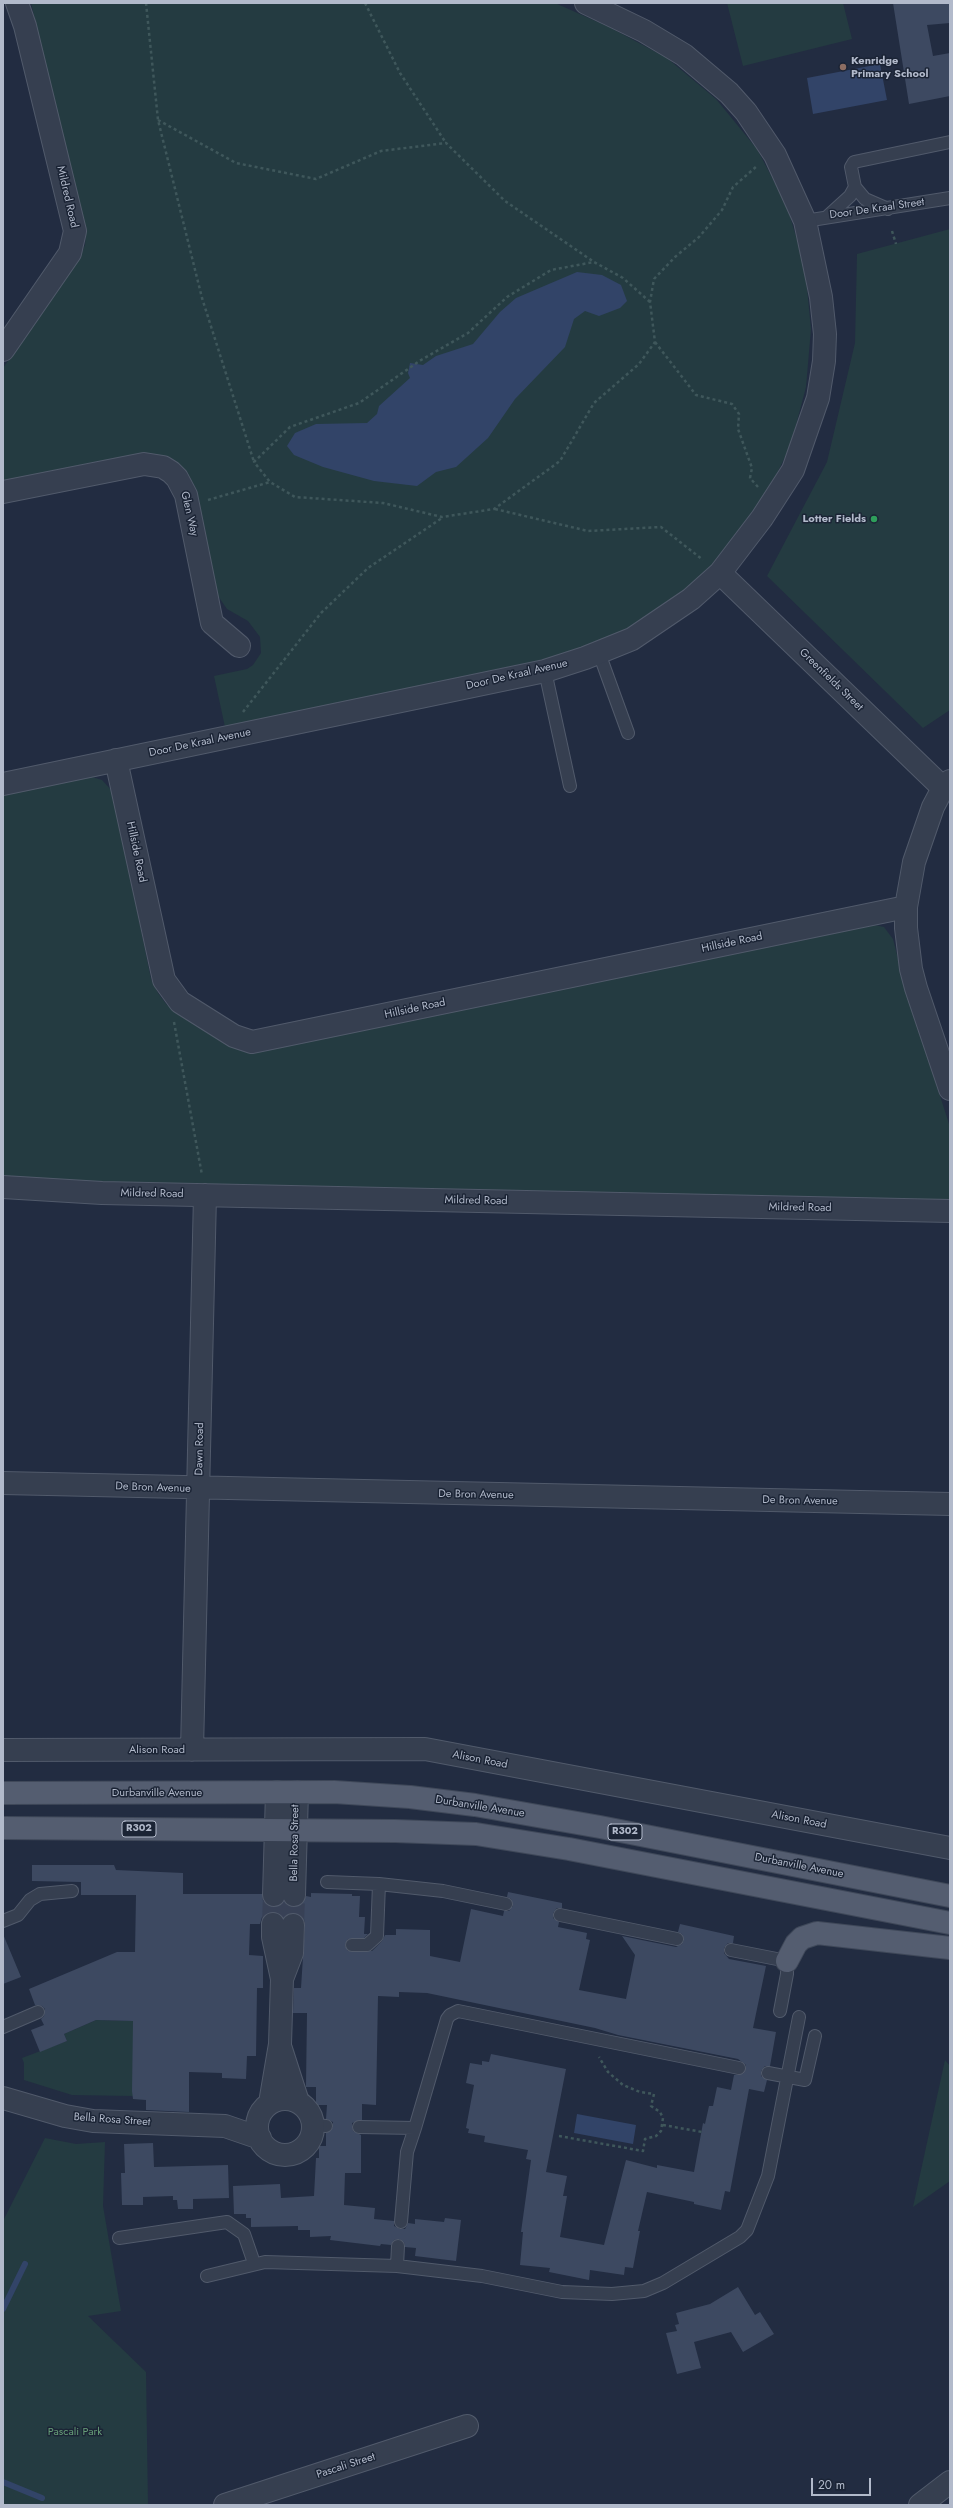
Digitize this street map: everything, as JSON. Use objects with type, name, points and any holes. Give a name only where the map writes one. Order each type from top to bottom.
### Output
[{"type":"main road","name":"Durbanville Avenue","points":[[3,1793],[287,1792],[410,1797],[475,1805],[600,1827],[950,1896]]},
{"type":"main road","name":"R302","points":[[3,1828],[286,1830],[476,1834],[569,1849],[950,1923]]},
{"type":"main road","points":[[787,1961],[796,1944],[802,1938],[817,1933],[950,1948]]},
{"type":"street","name":"Mildred Road","points":[[3,350],[65,261],[75,238],[74,220],[25,26],[17,3]]},
{"type":"street","name":"Mildred Road","points":[[25,3],[25,26]]},
{"type":"street","name":"Door De Kraal Avenue","points":[[3,784],[545,670],[599,653],[652,627],[691,599],[720,573],[773,502],[793,470],[808,431],[818,398],[824,361],[825,334],[822,297],[805,221],[775,155],[746,112],[729,93],[684,55],[644,31],[586,3]]},
{"type":"street","name":"Glen Way","points":[[3,492],[144,464],[163,468],[177,478],[184,490],[212,623],[239,646]]},
{"type":"street","name":"Greenfields Street","points":[[720,573],[946,784]]},
{"type":"street","name":"Hillside Road","points":[[116,760],[164,980],[180,1002],[234,1036],[252,1042],[906,907]]},
{"type":"street","points":[[946,784],[934,807],[914,862],[906,907],[906,928],[911,969],[950,1089]]},
{"type":"street","name":"Mildred Road","points":[[3,1187],[102,1193],[950,1211]]},
{"type":"street","name":"Dawn Road","points":[[192,1750],[205,1195]]},
{"type":"street","name":"De Bron Avenue","points":[[3,1483],[199,1489],[950,1504]]},
{"type":"street","name":"Alison Road","points":[[3,1750],[425,1749],[950,1848]]},
{"type":"street","name":"Bella Rosa Street","points":[[284,1895],[287,1792]]},
{"type":"street","points":[[280,2044],[298,2102],[320,2125],[307,2144],[291,2154],[272,2152],[265,2146],[260,2138],[257,2128],[266,2107],[280,2044],[282,1979],[273,1937],[291,1934]]},
{"type":"street","name":"Bella Rosa Street","points":[[3,2098],[64,2116],[93,2121],[225,2126],[260,2138]]},
{"type":"street","points":[[266,2107],[284,2099],[298,2102]]},
{"type":"street","name":"Bella Rosa Street","points":[[225,2126],[266,2107]]},
{"type":"street","name":"Pascali Street","points":[[225,2505],[467,2426]]},
{"type":"street","points":[[920,2505],[950,2482]]},
{"type":"lane","points":[[888,209],[865,199],[855,187],[852,167],[857,160],[950,142]]},
{"type":"lane","points":[[828,216],[850,196],[855,187]]},
{"type":"lane","name":"Door De Kraal Street","points":[[805,221],[828,216],[843,216],[950,198]]},
{"type":"lane","points":[[599,653],[628,733]]},
{"type":"lane","points":[[545,670],[570,786]]},
{"type":"lane","points":[[327,1882],[379,1884],[443,1891],[506,1904]]},
{"type":"lane","points":[[352,1945],[367,1945],[377,1936],[379,1884]]},
{"type":"lane","points":[[3,1921],[18,1915],[30,1900],[40,1894],[72,1891]]},
{"type":"lane","points":[[560,1915],[677,1939]]},
{"type":"lane","points":[[731,1950],[787,1961],[787,1974],[780,2010]]},
{"type":"lane","points":[[3,2027],[38,2012]]},
{"type":"lane","points":[[401,2222],[407,2152],[447,2019],[454,2012],[462,2012],[739,2068]]},
{"type":"lane","points":[[207,2276],[254,2263],[397,2266],[482,2276],[545,2290],[562,2292],[612,2294],[644,2291],[663,2283],[740,2237],[747,2230],[768,2176],[799,2017]]},
{"type":"lane","points":[[768,2073],[805,2080],[815,2036]]},
{"type":"lane","points":[[359,2126],[415,2128]]},
{"type":"lane","points":[[119,2238],[227,2222],[244,2234],[254,2263]]},
{"type":"lane","points":[[397,2266],[398,2246]]},
{"type":"path","points":[[146,3],[158,120],[202,298],[254,462],[270,482],[295,497],[383,503],[442,517],[494,509],[588,532],[661,527],[720,573]]},
{"type":"path","points":[[365,3],[400,73],[446,143],[505,201],[594,262],[623,278],[650,302]]},
{"type":"path","points":[[158,120],[236,163],[316,179],[351,162],[381,151],[446,143]]},
{"type":"path","points":[[763,162],[751,169],[733,187],[722,210],[698,237],[675,257],[654,279],[650,302],[655,342],[696,395],[732,404],[739,414],[738,429],[752,468],[750,478],[773,502]]},
{"type":"path","points":[[892,230],[896,244]]},
{"type":"path","points":[[254,462],[290,427],[359,403],[421,360],[468,333],[507,297],[551,270],[594,262]]},
{"type":"path","points":[[494,509],[560,461],[594,403],[639,364],[655,342]]},
{"type":"path","points":[[188,505],[270,482]]},
{"type":"path","points":[[224,738],[272,673],[321,613],[368,568],[442,517]]},
{"type":"path","points":[[173,1018],[205,1195]]},
{"type":"path","points":[[558,2136],[643,2152],[645,2139],[656,2136],[663,2125],[660,2112],[652,2106],[654,2094],[640,2092],[623,2085],[608,2072],[603,2060],[589,2053],[592,2038]]},
{"type":"path","points":[[663,2125],[702,2132]]},
{"type":"green space","points":[[31,3],[555,3],[609,27],[667,58],[716,99],[757,149],[787,206],[805,267],[811,329],[806,387],[791,444],[766,497],[712,566],[690,586],[641,622],[618,634],[569,654],[225,727],[214,676],[247,669],[253,665],[261,653],[260,637],[248,621],[227,609],[216,593],[185,471],[3,483],[3,368],[78,261],[85,245],[86,233]]},
{"type":"green space","points":[[727,3],[843,3],[852,39],[743,66]]},
{"type":"green space","name":"Lotter Fields","points":[[950,229],[950,710],[923,728],[767,576],[827,462],[855,343],[857,254]]},
{"type":"green space","points":[[89,776],[102,780],[113,792],[151,979],[158,993],[167,1005],[230,1046],[243,1051],[250,1052],[870,924],[884,927],[893,939],[907,993],[950,1127],[950,1201],[58,1182],[3,1176],[3,794]]},
{"type":"green space","points":[[96,2020],[134,2021],[133,2096],[72,2095],[24,2080],[24,2063],[22,2058],[67,2041],[64,2034]]},
{"type":"green space","points":[[945,2060],[950,2066],[950,2181],[913,2207]]},
{"type":"green space","name":"Pascali Park","points":[[45,2138],[76,2144],[105,2142],[103,2206],[121,2311],[88,2316],[146,2372],[148,2505],[3,2505],[3,2221]]},
{"type":"water","points":[[880,64],[887,100],[813,114],[807,78]]},
{"type":"water","points":[[577,272],[602,275],[621,285],[627,301],[620,308],[599,316],[585,311],[574,319],[565,347],[515,399],[488,438],[456,467],[436,472],[417,486],[374,481],[323,467],[294,455],[287,446],[295,433],[316,424],[367,423],[377,414],[379,406],[410,378],[408,373],[410,363],[423,365],[436,356],[473,344],[500,312],[516,298]]},
{"type":"water","points":[[577,2114],[636,2125],[633,2144],[574,2133]]},
{"type":"building","points":[[893,3],[950,3],[950,23],[927,25],[933,56],[950,53],[950,96],[909,104]]},
{"type":"building","points":[[32,1865],[114,1865],[116,1870],[183,1873],[183,1894],[262,1894],[263,1901],[273,1907],[284,1902],[293,1907],[300,1906],[306,1896],[311,1897],[311,1893],[352,1894],[352,1896],[360,1896],[359,1917],[365,1917],[364,1934],[368,1934],[364,1938],[348,1939],[345,1945],[348,1951],[372,1951],[382,1941],[385,1935],[396,1935],[396,1929],[430,1930],[430,1956],[460,1962],[471,1909],[503,1916],[504,1911],[509,1911],[513,1906],[511,1899],[507,1897],[508,1892],[562,1903],[562,1908],[557,1908],[553,1913],[553,1918],[559,1922],[558,1927],[587,1933],[586,1939],[590,1940],[579,1990],[626,1999],[635,1955],[622,1936],[676,1947],[682,1944],[684,1940],[682,1934],[678,1932],[680,1924],[734,1936],[733,1943],[728,1943],[724,1948],[724,1953],[729,1959],[766,1966],[753,2028],[776,2032],[770,2066],[765,2066],[761,2071],[761,2076],[767,2080],[764,2092],[749,2089],[730,2192],[725,2191],[721,2210],[694,2204],[694,2202],[647,2192],[638,2231],[640,2231],[633,2268],[625,2267],[624,2275],[590,2270],[589,2280],[549,2272],[550,2268],[520,2265],[523,2232],[521,2232],[531,2160],[526,2159],[528,2150],[484,2142],[485,2136],[468,2133],[469,2129],[466,2128],[474,2085],[466,2083],[470,2063],[482,2065],[482,2061],[489,2062],[491,2054],[566,2069],[546,2172],[567,2176],[563,2196],[567,2196],[560,2237],[604,2245],[626,2160],[657,2168],[657,2165],[694,2172],[703,2123],[705,2124],[709,2106],[713,2106],[717,2087],[731,2090],[734,2075],[744,2073],[746,2065],[738,2059],[618,2035],[595,2028],[427,1993],[399,1992],[399,1997],[378,1996],[376,2105],[362,2104],[362,2120],[352,2123],[353,2131],[361,2135],[361,2173],[345,2173],[344,2205],[375,2208],[374,2219],[394,2221],[394,2226],[400,2229],[405,2229],[408,2223],[415,2224],[415,2219],[444,2222],[445,2218],[461,2220],[456,2261],[415,2256],[416,2248],[405,2247],[404,2242],[399,2239],[394,2240],[391,2245],[381,2244],[380,2246],[330,2240],[331,2236],[310,2237],[310,2230],[298,2230],[298,2226],[251,2227],[251,2218],[246,2218],[246,2214],[234,2214],[233,2186],[280,2184],[281,2198],[314,2196],[316,2158],[319,2158],[319,2146],[326,2146],[326,2133],[333,2127],[333,2122],[326,2119],[327,2105],[316,2105],[316,2087],[306,2087],[307,2013],[293,2013],[294,1988],[301,1988],[305,1925],[304,1919],[294,1913],[283,1917],[273,1912],[262,1917],[260,1924],[250,1924],[249,1955],[263,1956],[263,1988],[257,1988],[256,2056],[247,2056],[246,2079],[222,2078],[222,2073],[189,2072],[189,2112],[146,2110],[146,2100],[133,2099],[133,2021],[96,2020],[64,2034],[67,2041],[40,2052],[31,2030],[44,2025],[41,2019],[44,2016],[45,2009],[42,2006],[35,2005],[29,1989],[117,1952],[135,1952],[136,1895],[81,1895],[81,1882],[32,1881]]},
{"type":"building","points":[[3,1934],[21,1977],[3,1984]]},
{"type":"building","points":[[153,2143],[154,2167],[228,2165],[229,2198],[193,2199],[193,2209],[178,2209],[177,2200],[173,2200],[173,2196],[143,2197],[143,2205],[122,2205],[121,2173],[125,2173],[124,2144]]},
{"type":"building","points":[[738,2287],[755,2315],[760,2312],[774,2334],[743,2352],[731,2332],[694,2342],[701,2368],[677,2374],[666,2333],[677,2331],[675,2325],[679,2324],[676,2313],[710,2304]]},
{"type":"waterway","points":[[3,2309],[25,2264]]},
{"type":"waterway","points":[[3,2482],[42,2498]]},
{"type":"tunnel","points":[[273,1924],[274,1895]]},
{"type":"tunnel","points":[[293,1925],[294,1895]]},
{"type":"place","name":"Kenridge Primary School","points":[[843,67]]},
{"type":"place","name":"Lotter Fields","points":[[874,519]]}]
